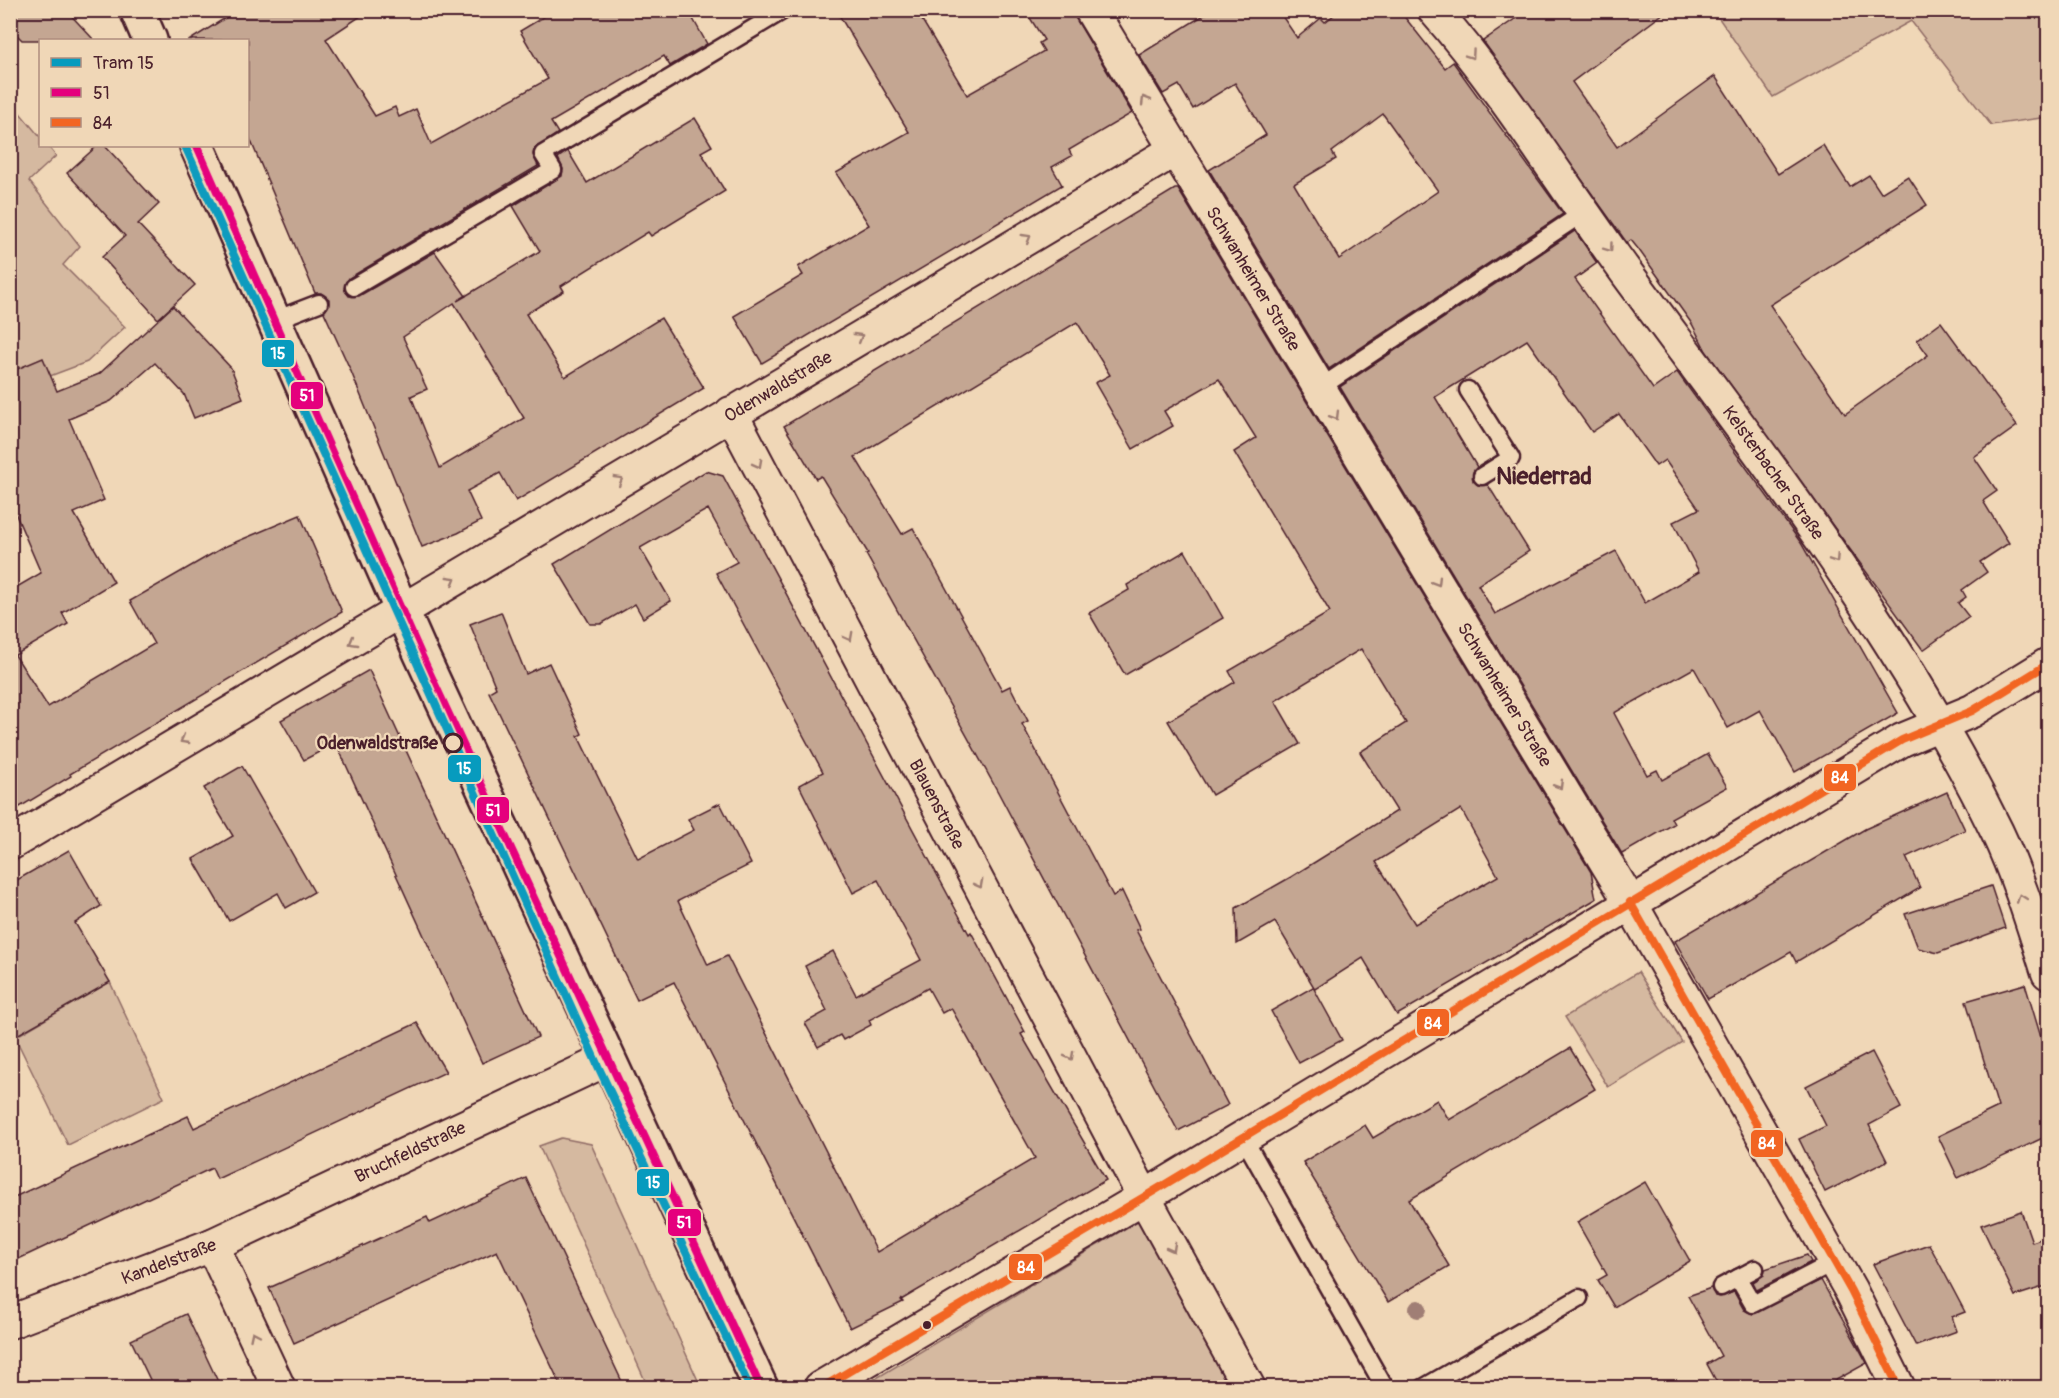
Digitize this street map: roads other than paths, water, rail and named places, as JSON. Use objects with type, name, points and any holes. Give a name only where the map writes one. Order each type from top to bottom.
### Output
[{"type":"street","points":[[137,10],[150,39]]},
{"type":"street","name":"Schwanheimer Straße","points":[[1091,10],[1318,389],[1408,520],[1630,902],[1834,1262],[1899,1388]]},
{"type":"street","name":"Kelsterbacher Straße","points":[[1434,10],[1462,42],[1582,213],[1812,523],[1940,723],[1999,835],[2049,973]]},
{"type":"street","points":[[197,147],[402,610],[761,1388]]},
{"type":"street","name":"Odenwaldstraße","points":[[10,844],[1175,150]]},
{"type":"street","name":"Blauenstraße","points":[[731,413],[1144,1197],[1249,1388]]},
{"type":"street","points":[[820,1388],[1144,1197],[1902,740],[1972,711],[2049,664]]},
{"type":"street","name":"Bruchfeldstraße","points":[[212,1245],[608,1059]]},
{"type":"street","name":"Kandelstraße","points":[[10,1322],[212,1245],[279,1388]]},
{"type":"lane","points":[[354,287],[553,170],[543,154],[784,10]]},
{"type":"lane","points":[[1318,389],[1582,213]]},
{"type":"lane","points":[[275,320],[319,303]]},
{"type":"lane","points":[[1468,390],[1511,458],[1482,476]]},
{"type":"lane","points":[[1243,1137],[1386,1388]]},
{"type":"lane","points":[[1738,1278],[1753,1304],[1834,1262]]},
{"type":"lane","points":[[1721,1287],[1755,1269]]},
{"type":"lane","points":[[1423,1388],[1579,1298]]},
{"type":"tram line","name":"15","points":[[185,147],[597,1064],[750,1388]]},
{"type":"place","name":"Odenwaldstraße","points":[[453,743]]},
{"type":"district","name":"Niederrad","points":[[1544,476]]}]
